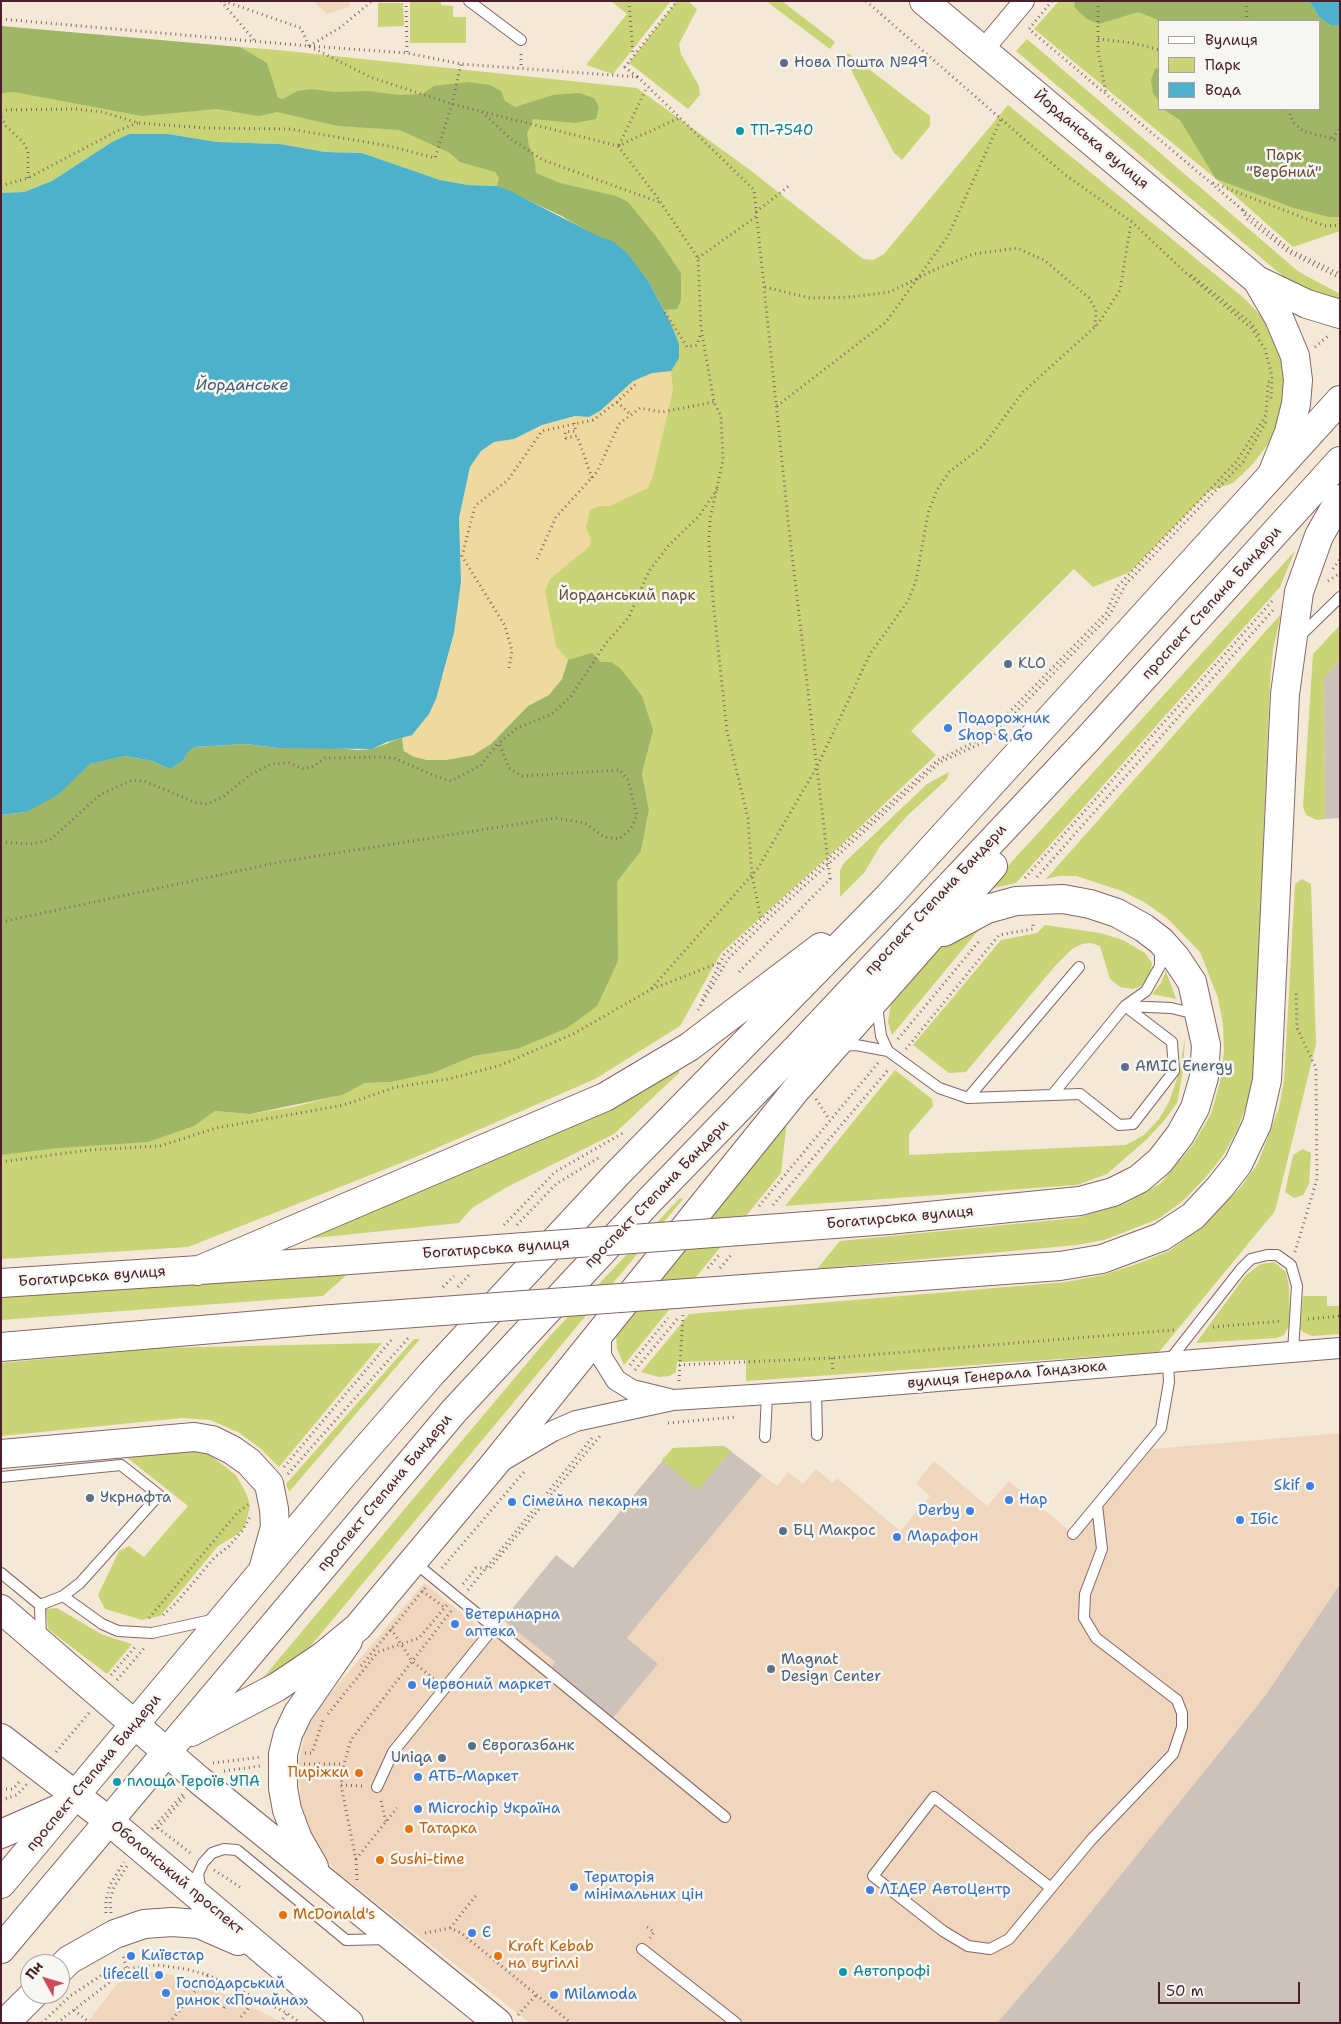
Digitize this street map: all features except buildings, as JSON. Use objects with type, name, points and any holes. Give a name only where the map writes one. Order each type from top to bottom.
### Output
[{"type":"main road","name":"Йорданська вулиця","points":[[924,1],[1257,280],[1307,304],[1337,322]]},
{"type":"main road","name":"Йорданська вулиця","points":[[1257,280],[1280,318],[1296,364],[1296,404],[1289,432],[1271,476]]},
{"type":"main road","name":"проспект Степана Бандери","points":[[1,1884],[263,1570],[432,1373],[616,1175],[888,897],[1340,400]]},
{"type":"main road","name":"проспект Степана Бандери","points":[[1,1950],[454,1411],[650,1200],[800,1045],[1087,740],[1340,461]]},
{"type":"main road","points":[[1,1347],[319,1320],[1060,1266],[1102,1259],[1162,1237],[1193,1216],[1220,1187],[1238,1164],[1257,1124],[1267,1080],[1285,694],[1290,646],[1290,592],[1318,536],[1340,498]]},
{"type":"main road","points":[[320,1880],[298,1839],[287,1810],[283,1788],[283,1754],[288,1734],[310,1692],[358,1627],[492,1467],[795,1091],[1008,850],[1087,740]]},
{"type":"main road","points":[[197,1271],[605,1097],[689,1047],[888,897]]},
{"type":"main road","name":"Богатирська вулиця","points":[[1,1283],[336,1262],[888,1220],[1080,1200],[1113,1192],[1139,1179],[1160,1162],[1180,1135],[1195,1108],[1204,1077],[1206,1045],[1201,1015],[1192,982],[1176,958],[1161,941],[1144,928],[1117,913],[1090,904],[1063,899],[1024,900],[987,909],[927,942]]},
{"type":"main road","points":[[1,1454],[61,1459],[194,1437],[212,1440],[249,1462],[269,1484],[262,1496],[275,1527],[263,1570]]},
{"type":"main road","points":[[1,1609],[41,1642],[106,1687],[135,1724],[172,1745],[320,1880],[393,1939],[507,2020]]},
{"type":"main road","points":[[172,1745],[277,1687],[323,1656],[358,1627]]},
{"type":"main road","name":"Оболонський проспект","points":[[1,1738],[32,1772],[71,1800],[109,1821],[349,2023]]},
{"type":"main road","points":[[1,1834],[71,1800]]},
{"type":"main road","points":[[70,1959],[115,1934],[144,1924],[172,1922],[199,1924],[230,1936],[286,1971]]},
{"type":"main road","points":[[5,2023],[24,2004]]},
{"type":"street","points":[[984,50],[1024,1]]},
{"type":"street","name":"вулиця Генерала Гандзюка","points":[[601,1333],[601,1356],[616,1380],[632,1390],[767,1395],[1340,1348]]},
{"type":"street","name":"вулиця Генерала Гандзюка","points":[[492,1467],[553,1431],[576,1421],[606,1421],[676,1391]]},
{"type":"lane","points":[[469,1],[521,40]]},
{"type":"lane","points":[[1290,646],[1340,597]]},
{"type":"lane","points":[[1053,1094],[1125,1006],[1146,991],[1160,966],[1161,941]]},
{"type":"lane","points":[[968,1098],[1079,967]]},
{"type":"lane","points":[[876,1000],[880,1029],[888,1050],[939,1088],[968,1098],[1080,1094],[1119,1125],[1133,1124],[1174,1071],[1172,1042],[1125,1006]]},
{"type":"lane","points":[[1125,1006],[1171,1008],[1201,1015]]},
{"type":"lane","points":[[836,1046],[856,1046],[888,1050]]},
{"type":"lane","points":[[1073,1534],[1161,1428],[1169,1382],[1168,1362],[1241,1270],[1252,1259],[1267,1254],[1277,1255],[1291,1265],[1298,1286],[1293,1352]]},
{"type":"lane","points":[[816,1391],[817,1435]]},
{"type":"lane","points":[[765,1437],[767,1395]]},
{"type":"lane","points":[[1,1477],[61,1459],[121,1465],[159,1495],[80,1583],[64,1596],[40,1605]]},
{"type":"lane","points":[[1052,1888],[934,1797],[873,1876],[943,1932],[968,1946],[990,1948],[1009,1939],[1052,1888],[1091,1840],[1173,1754],[1182,1727],[1182,1714],[1177,1700],[1096,1638],[1084,1618],[1085,1594],[1102,1549],[1097,1505]]},
{"type":"lane","points":[[413,1562],[494,1626],[725,1817]]},
{"type":"lane","points":[[1,1573],[40,1605],[41,1642]]},
{"type":"lane","points":[[64,1596],[102,1624],[118,1631],[152,1633],[224,1617]]},
{"type":"lane","points":[[378,1787],[393,1752],[494,1626]]},
{"type":"lane","points":[[211,1907],[199,1883],[198,1874],[203,1863],[212,1853],[224,1849],[237,1850],[346,1940],[393,1939]]},
{"type":"lane","points":[[642,1949],[736,2023]]},
{"type":"path","points":[[222,1],[255,42]]},
{"type":"path","points":[[222,1],[301,28],[309,46],[370,77],[452,104],[618,146],[661,202],[698,258],[701,328],[714,402],[721,416],[723,460],[710,520],[708,542],[713,601],[727,731],[748,818],[752,875],[761,919]]},
{"type":"path","points":[[309,46],[341,26],[372,1]]},
{"type":"path","points":[[406,1],[407,53]]},
{"type":"path","points":[[628,1],[633,55]]},
{"type":"path","points":[[677,1],[625,67],[638,77],[754,190],[789,529],[830,878],[738,973]]},
{"type":"path","points":[[693,1019],[728,959],[766,921],[940,762],[989,740],[1109,616],[1126,584],[1242,462],[1270,416],[1272,380],[1265,349],[1251,328],[1186,273],[1132,222],[1064,174],[866,1]]},
{"type":"path","points":[[1052,1],[1029,29],[1290,250],[1340,276]]},
{"type":"path","points":[[1098,1],[1098,39],[1106,94]]},
{"type":"path","points":[[1246,1],[1247,20]]},
{"type":"path","points":[[1,19],[255,42],[407,53],[461,64],[638,77]]},
{"type":"path","points":[[1098,39],[1133,43],[1158,49]]},
{"type":"path","points":[[1,110],[76,109],[103,112],[138,123],[314,131],[331,136],[390,146],[435,158],[452,104],[461,64]]},
{"type":"path","points":[[618,146],[647,87]]},
{"type":"path","points":[[1288,110],[1293,122],[1303,132],[1340,141]]},
{"type":"path","points":[[482,111],[511,139],[543,160],[661,202]]},
{"type":"path","points":[[1,117],[6,126],[23,142],[28,151],[28,178]]},
{"type":"path","points":[[618,146],[680,118]]},
{"type":"path","points":[[777,406],[886,322],[948,236],[1001,118]]},
{"type":"path","points":[[1,186],[28,178],[117,130],[138,123]]},
{"type":"path","points":[[1332,138],[1340,129]]},
{"type":"path","points":[[1209,181],[1325,226],[1340,225]]},
{"type":"path","points":[[698,258],[757,214],[790,185]]},
{"type":"path","points":[[650,990],[758,868],[818,765],[870,654],[908,601],[916,582],[928,513],[937,490],[950,472],[983,446],[1024,392],[1095,327],[1120,290],[1132,222]]},
{"type":"path","points":[[765,287],[810,298],[851,297],[890,292],[974,254],[1017,248],[1044,260],[1088,298],[1096,310],[1095,327]]},
{"type":"path","points":[[664,312],[687,347],[697,345],[701,328]]},
{"type":"path","points":[[1296,364],[1337,322]]},
{"type":"path","points":[[696,1011],[724,955],[761,919],[938,760],[985,736],[1106,613],[1118,586],[1236,462],[1266,415],[1268,382],[1272,380]]},
{"type":"path","points":[[509,668],[512,651],[508,632],[462,556],[475,506],[508,480],[542,431],[593,420],[617,402],[638,382]]},
{"type":"path","points":[[617,402],[631,415]]},
{"type":"path","points":[[538,559],[556,517],[597,472],[619,424],[640,408],[662,412],[714,402]]},
{"type":"path","points":[[574,423],[576,431],[565,432],[566,438],[577,436],[592,478]]},
{"type":"path","points":[[1,842],[30,844],[50,840],[101,794],[133,780],[144,781],[197,803],[207,804],[224,796],[250,775],[271,764],[289,763],[304,768],[314,766],[325,758],[382,757],[394,758],[451,781],[481,765],[499,742],[518,728],[552,714],[570,696],[606,643],[629,617],[649,571],[669,545],[700,516],[718,488]]},
{"type":"path","points":[[1331,572],[1339,561]]},
{"type":"path","points":[[1024,900],[1032,882],[1284,596],[1290,592],[1334,579],[1340,573]]},
{"type":"path","points":[[769,1209],[898,1058],[999,935],[1033,928],[1024,900],[1017,888],[1290,592]]},
{"type":"path","points":[[1,922],[280,862],[556,818],[585,823],[604,837],[619,839],[630,830],[637,816],[628,780],[620,770],[522,776],[509,768],[499,742]]},
{"type":"path","points":[[828,853],[837,858]]},
{"type":"path","points":[[888,1050],[981,938]]},
{"type":"path","points":[[1,1162],[89,1150],[160,1146],[216,1128],[344,1105],[396,1087],[449,1079],[501,1065],[573,1034],[650,990],[728,959]]},
{"type":"path","points":[[1291,1265],[1317,1179],[1316,1068],[1297,1028]]},
{"type":"path","points":[[816,1098],[829,1119]]},
{"type":"path","points":[[621,1141],[627,1134]]},
{"type":"path","points":[[515,1227],[556,1184],[606,1153]]},
{"type":"path","points":[[714,1276],[738,1246]]},
{"type":"path","points":[[453,1291],[474,1270]]},
{"type":"path","points":[[624,1385],[683,1312],[676,1391]]},
{"type":"path","points":[[679,1365],[832,1358],[1340,1316]]},
{"type":"path","points":[[1,1789],[13,1789],[32,1772],[106,1687],[147,1645],[157,1621],[176,1603],[214,1558],[229,1546],[242,1530],[262,1496],[412,1334]]},
{"type":"path","points":[[397,1808],[356,1860],[341,1785],[344,1764],[351,1740],[460,1599],[586,1443],[606,1421],[609,1427],[594,1442]]},
{"type":"path","points":[[146,1622],[238,1512],[262,1496]]},
{"type":"path","points":[[422,1591],[450,1612]]},
{"type":"path","points":[[391,1629],[412,1661],[444,1687]]},
{"type":"path","points":[[106,1687],[136,1645]]},
{"type":"path","points":[[304,1764],[344,1764]]},
{"type":"path","points":[[1,1800],[17,1795],[32,1772]]},
{"type":"path","points":[[341,1785],[378,1787],[386,1822]]},
{"type":"path","points":[[111,1914],[110,1900],[114,1887],[126,1866]]},
{"type":"path","points":[[450,1928],[478,1893]]},
{"type":"path","points":[[422,1934],[450,1928],[461,1933],[571,2023]]},
{"type":"path","points":[[120,1950],[127,1969]]},
{"type":"path","points":[[42,2023],[70,1996],[108,1971],[158,1965],[186,1969],[208,1975],[287,2013],[300,2023]]},
{"type":"path","points":[[57,2023],[127,1969]]},
{"type":"path","points":[[169,2023],[208,1975]]},
{"type":"path","points":[[224,2008],[238,1988]]},
{"type":"path","points":[[507,2020],[536,1995]]},
{"type":"path","points":[[241,2017],[257,1998]]},
{"type":"path","points":[[74,2010],[90,2023]]},
{"type":"path","points":[[280,2023],[287,2013]]},
{"type":"shaded area","points":[[313,1],[350,1],[349,7],[327,14]]},
{"type":"shaded area","points":[[1340,659],[1340,818],[1325,819],[1324,678]]},
{"type":"shaded area","points":[[1340,1433],[1340,1584],[1265,1696],[1065,1944],[997,2023],[530,2023],[337,1872],[321,1856],[311,1839],[301,1807],[298,1766],[305,1733],[314,1713],[424,1583],[495,1640],[508,1624],[556,1663],[552,1667],[614,1717],[658,1664],[627,1638],[762,1475],[777,1486],[788,1472],[803,1484],[816,1469],[833,1483],[837,1478],[900,1531],[930,1496],[916,1483],[934,1461],[987,1506],[1009,1481],[1077,1537],[1152,1449]]},
{"type":"shaded area","points":[[724,1446],[762,1475],[627,1638],[658,1664],[613,1718],[552,1667],[555,1662],[503,1620],[556,1555],[573,1568],[673,1448]]},
{"type":"shaded area","points":[[1340,1584],[1340,2023],[997,2023],[1065,1944],[1265,1696]]},
{"type":"shaded area","name":"Господарський ринок «Почайна»","points":[[141,1971],[188,1977],[284,2023],[87,2023],[117,1984]]},
{"type":"green space","points":[[410,1],[441,1],[441,5],[453,6],[453,17],[466,17],[466,43],[410,43]]},
{"type":"green space","points":[[611,1],[671,1],[613,74],[586,65],[627,14]]},
{"type":"green space","points":[[677,1],[688,1],[697,9],[679,44],[681,54],[699,86],[700,95],[688,109],[629,63]]},
{"type":"green space","points":[[766,1],[782,1],[835,42],[830,49]]},
{"type":"green space","name":"Парк \"Вербний\"","points":[[1059,1],[1309,1],[1320,18],[1332,26],[1340,25],[1340,231],[1293,247],[1216,179],[1034,29]]},
{"type":"green space","points":[[1074,1],[1309,1],[1320,18],[1332,26],[1340,25],[1340,217],[1329,217],[1294,208],[1216,179],[1180,120],[1165,110],[1321,110],[1321,20],[1158,22],[1138,12],[1099,24],[1087,19],[1075,8]]},
{"type":"green space","points":[[378,3],[403,3],[404,26],[378,27]]},
{"type":"green space","points":[[1,26],[240,47],[267,63],[278,98],[283,99],[297,91],[312,89],[334,92],[369,91],[398,95],[422,94],[434,86],[468,82],[490,85],[501,91],[505,101],[515,107],[553,95],[579,93],[594,98],[599,107],[596,119],[575,123],[533,119],[527,134],[529,146],[534,156],[536,173],[560,183],[616,196],[628,202],[658,239],[681,273],[681,300],[677,309],[664,310],[649,282],[628,254],[562,216],[497,186],[499,178],[495,172],[460,162],[450,153],[400,130],[338,126],[277,112],[259,116],[217,109],[142,116],[14,92],[1,93]]},
{"type":"green space","name":"Йорданський парк","points":[[1,27],[245,50],[240,47],[278,50],[637,88],[750,170],[863,259],[873,260],[884,254],[1008,105],[1244,298],[1264,319],[1278,341],[1284,361],[1283,405],[1278,425],[1268,444],[1251,466],[1233,483],[1209,491],[1130,572],[1093,587],[1074,569],[911,731],[936,755],[840,846],[721,953],[680,1026],[595,1079],[416,1157],[188,1247],[1,1259],[1,1155],[194,1126],[215,1111],[250,1114],[293,1107],[341,1095],[365,1083],[391,1082],[433,1073],[474,1056],[517,1049],[617,917],[617,882],[641,851],[649,810],[642,773],[387,742],[412,735],[600,411],[633,381],[672,327],[649,282],[562,216],[497,186],[468,185],[440,180],[362,153],[325,152],[280,144],[217,142],[168,134],[129,134],[112,142],[52,181],[24,192],[1,193]]},
{"type":"green space","points":[[1027,39],[1299,272],[1340,294],[1338,302],[1301,288],[1284,277],[1016,51]]},
{"type":"green space","points":[[848,53],[930,116],[930,126],[902,160],[894,153],[850,68],[841,60]]},
{"type":"green space","points":[[1158,68],[1158,100],[1153,93],[1151,80],[1155,69]]},
{"type":"green space","points":[[1295,551],[1280,587],[1016,883],[986,890]]},
{"type":"green space","points":[[1281,614],[1273,649],[1270,682],[1254,1068],[1248,1100],[1238,1128],[1224,1154],[1206,1177],[1183,1201],[1158,1219],[1104,1240],[1076,1245],[817,1269],[840,1241],[1076,1218],[1124,1204],[1160,1184],[1192,1146],[1211,1114],[1220,1082],[1224,1051],[1223,1024],[1218,998],[1200,952],[1167,918],[1144,902],[1122,891],[1076,876],[1059,876],[1046,879]]},
{"type":"green space","points":[[1340,625],[1340,659],[1324,678],[1325,819],[1317,820],[1306,815],[1303,807],[1313,654]]},
{"type":"green space","points":[[592,653],[601,662],[611,662],[620,668],[642,696],[653,730],[642,773],[649,810],[641,851],[617,882],[618,961],[597,1006],[567,1028],[517,1049],[474,1056],[433,1073],[391,1082],[365,1083],[342,1095],[250,1114],[215,1111],[194,1126],[148,1142],[58,1148],[1,1155],[1,815],[26,812],[89,764],[125,756],[152,761],[170,769],[183,761],[187,752],[194,747],[246,744],[278,748],[327,747],[357,750],[372,749],[402,738],[404,751],[427,760],[445,760],[473,755],[491,744],[528,706],[549,695],[562,679],[568,660]]},
{"type":"green space","points":[[949,772],[947,779],[908,815],[880,846],[864,873],[840,897],[840,870],[844,863],[927,784]]},
{"type":"green space","points":[[1302,879],[1311,884],[1316,1044],[1275,1211],[1159,1352],[746,1381],[746,1360],[677,1362],[676,1372],[670,1376],[659,1377],[641,1372],[689,1314],[1066,1282],[1103,1275],[1137,1264],[1169,1251],[1196,1231],[1241,1187],[1258,1163],[1279,1108],[1284,1081],[1295,884]]},
{"type":"green space","points":[[986,921],[892,1035],[888,1022],[891,1003],[940,944]]},
{"type":"green space","points":[[1045,925],[1100,933],[1123,940],[1145,953],[1152,963],[1150,974],[1144,985],[1133,989],[1120,987],[1110,979],[1100,946],[1091,943],[1082,944],[1072,949],[1055,966],[966,1072],[949,1073],[913,1045],[1001,940],[1037,933]]},
{"type":"green space","points":[[1166,971],[1176,999],[1152,994],[1161,983]]},
{"type":"green space","points":[[1185,1038],[1183,1071],[1177,1103],[1146,1140],[1107,1174],[1077,1185],[785,1206],[895,1070],[932,1099],[933,1106],[909,1134],[909,1155],[1126,1145],[1144,1135],[1159,1119],[1169,1102],[1179,1073]]},
{"type":"green space","points":[[680,1064],[679,1073],[614,1134],[507,1187],[472,1208],[459,1223],[286,1241]]},
{"type":"green space","points":[[787,1120],[781,1173],[624,1365],[617,1349],[616,1333]]},
{"type":"green space","points":[[1303,1149],[1311,1153],[1309,1184],[1303,1195],[1294,1198],[1285,1192],[1293,1155]]},
{"type":"green space","points":[[680,1198],[683,1199],[309,1648],[257,1685],[549,1337]]},
{"type":"green space","points":[[1274,1262],[1286,1272],[1289,1286],[1290,1324],[1284,1335],[1277,1338],[1196,1343],[1246,1275],[1261,1264]]},
{"type":"green space","points":[[353,1269],[323,1296],[1,1320],[1,1292]]},
{"type":"green space","points":[[1303,1296],[1327,1296],[1327,1306],[1340,1306],[1340,1334],[1312,1336],[1300,1329]]},
{"type":"green space","points":[[414,1339],[420,1339],[289,1492],[286,1484]]},
{"type":"green space","points":[[382,1343],[279,1467],[260,1448],[238,1432],[210,1420],[182,1418],[1,1436],[1,1363],[160,1348]]},
{"type":"green space","points":[[724,1446],[731,1451],[698,1490],[662,1460],[673,1448]]},
{"type":"green space","points":[[192,1447],[211,1456],[236,1475],[247,1495],[250,1506],[245,1526],[238,1534],[218,1546],[160,1616],[142,1620],[105,1609],[98,1595],[119,1551],[129,1546],[144,1557],[188,1506],[125,1456]]},
{"type":"green space","points":[[57,1608],[103,1635],[132,1644],[107,1674],[48,1629],[46,1609]]},
{"type":"sand","points":[[671,371],[673,390],[653,476],[648,488],[610,506],[600,506],[590,510],[586,528],[591,539],[590,546],[550,579],[545,591],[556,646],[568,660],[562,679],[549,695],[528,706],[491,744],[473,755],[445,760],[427,760],[414,757],[404,751],[402,738],[412,735],[443,676],[454,633],[461,582],[459,518],[470,467],[481,451],[494,442],[514,439],[542,425],[575,416],[589,417],[600,411],[633,381],[652,373]]},
{"type":"water","points":[[1309,1],[1340,1],[1340,25],[1332,26],[1320,18]]},
{"type":"water","name":"Йорданське","points":[[129,134],[168,134],[217,142],[280,144],[325,152],[362,153],[440,180],[468,185],[497,186],[508,190],[598,236],[614,242],[628,254],[649,282],[671,324],[679,344],[679,358],[671,371],[652,373],[633,381],[600,411],[589,417],[575,416],[542,425],[514,439],[494,442],[481,451],[470,467],[459,518],[461,582],[454,633],[436,699],[429,714],[412,735],[387,742],[372,749],[278,748],[246,744],[194,747],[187,753],[183,761],[170,769],[152,761],[125,756],[90,764],[58,795],[26,812],[1,815],[1,193],[24,192],[52,181],[112,142]]},
{"type":"place","name":"Нова Пошта №49","points":[[784,63]]},
{"type":"place","name":"ТП-7540","points":[[740,131]]},
{"type":"place","name":"KLO","points":[[1008,664]]},
{"type":"place","name":"Подорожник Shop & Go","points":[[948,728]]},
{"type":"place","name":"AMIC Energy","points":[[1125,1067]]},
{"type":"place","name":"Skif","points":[[1310,1486]]},
{"type":"place","name":"Укрнафта","points":[[90,1498]]},
{"type":"place","name":"Hap","points":[[1009,1500]]},
{"type":"place","name":"Сімейна пекарня","points":[[512,1502]]},
{"type":"place","name":"Derby","points":[[970,1511]]},
{"type":"place","name":"Ібіс","points":[[1240,1520]]},
{"type":"place","name":"БЦ Макрос","points":[[783,1531]]},
{"type":"place","name":"Марафон","points":[[897,1537]]},
{"type":"place","name":"Ветеринарна аптека","points":[[455,1624]]},
{"type":"place","name":"Magnat Design Center","points":[[771,1669]]},
{"type":"place","name":"Червоний маркет","points":[[412,1685]]},
{"type":"place","name":"Єврогазбанк","points":[[472,1746]]},
{"type":"place","name":"Uniqa","points":[[442,1758]]},
{"type":"place","name":"Пиріжки","points":[[359,1773]]},
{"type":"place","name":"АТБ-Маркет","points":[[418,1777]]},
{"type":"place","name":"площа Героїв УПА","points":[[117,1782]]},
{"type":"place","name":"Microchip Україна","points":[[418,1809]]},
{"type":"place","name":"Татарка","points":[[409,1829]]},
{"type":"place","name":"Sushi-time","points":[[380,1860]]},
{"type":"place","name":"Територія мінімальних цін","points":[[574,1887]]},
{"type":"place","name":"ЛІДЕР АвтоЦентр","points":[[870,1890]]},
{"type":"place","name":"McDonald's","points":[[283,1915]]},
{"type":"place","name":"Є","points":[[472,1933]]},
{"type":"place","name":"Київстар","points":[[131,1956]]},
{"type":"place","name":"Kraft Kebab на вугіллі","points":[[498,1956]]},
{"type":"place","name":"Автопрофі","points":[[843,1972]]},
{"type":"place","name":"lifecell","points":[[159,1975]]},
{"type":"place","name":"Господарський ринок «Почайна»","points":[[166,1993]]},
{"type":"place","name":"Milamoda","points":[[554,1995]]}]
